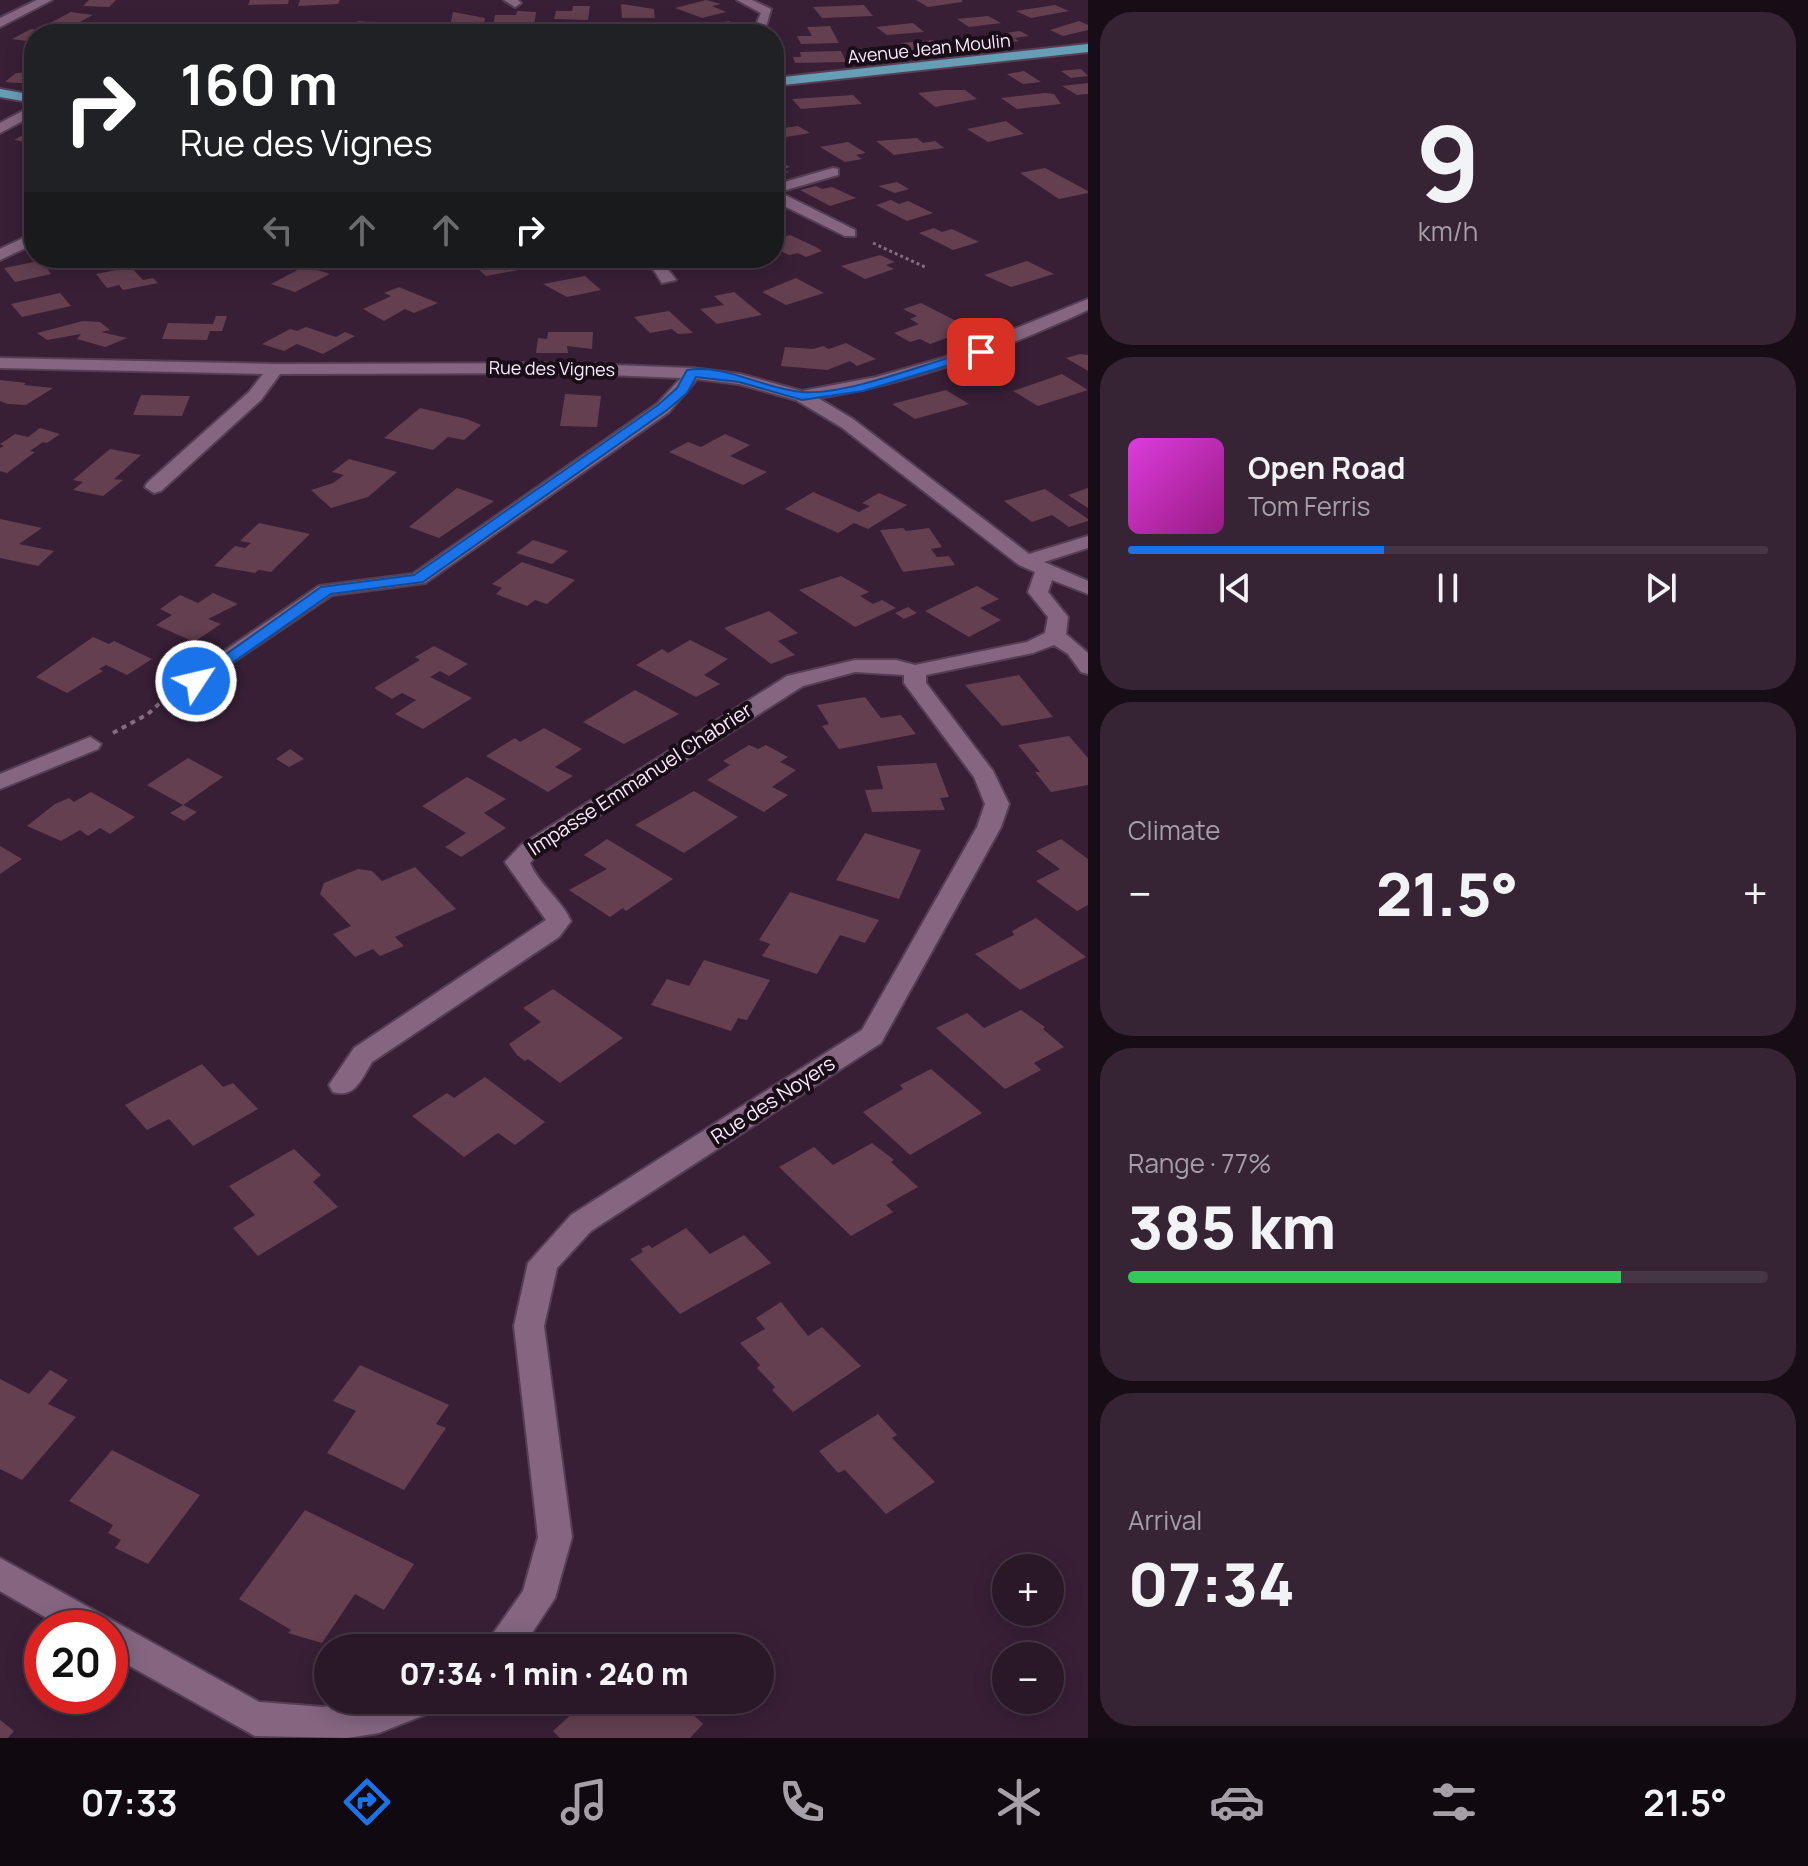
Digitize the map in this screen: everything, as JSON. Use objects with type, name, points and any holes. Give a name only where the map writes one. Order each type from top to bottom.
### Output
[{"type":"main road","name":"Avenue Jean Moulin","points":[[784,81],[928,68],[1088,48]]},
{"type":"main road","points":[[0,93],[24,100]]},
{"type":"main road","points":[[0,100],[24,102]]},
{"type":"street","points":[[0,23],[46,0]]},
{"type":"street","points":[[743,0],[767,12],[762,24]]},
{"type":"street","points":[[0,129],[24,110]]},
{"type":"street","points":[[784,189],[833,172]]},
{"type":"street","points":[[784,197],[850,233]]},
{"type":"street","points":[[0,255],[24,243]]},
{"type":"street","points":[[659,268],[668,280]]},
{"type":"street","points":[[802,396],[858,388],[981,352],[1088,304]]},
{"type":"street","name":"Rue des Vignes","points":[[0,363],[275,369],[516,368],[692,373],[740,379],[802,396],[887,450],[1026,561],[1088,588]]},
{"type":"street","points":[[154,487],[255,396],[275,369]]},
{"type":"street","points":[[196,681],[326,590],[418,579],[663,408],[682,390],[692,373]]},
{"type":"street","points":[[1026,561],[1088,542]]},
{"type":"street","points":[[1045,571],[1038,592],[1058,617],[1055,636]]},
{"type":"street","points":[[1055,636],[1075,650],[1088,668]]},
{"type":"street","points":[[915,671],[1033,647],[1055,636]]},
{"type":"street","name":"Impasse Emmanuel Chabrier","points":[[343,1085],[363,1055],[550,931],[559,921],[554,906],[522,879],[517,862],[529,850],[795,681],[855,666],[896,666],[915,671]]},
{"type":"street","name":"Rue des Noyers","points":[[511,1634],[538,1598],[555,1537],[529,1326],[543,1263],[581,1223],[872,1036],[989,827],[997,804],[985,776],[915,683],[915,671]]},
{"type":"street","points":[[0,782],[90,744]]},
{"type":"street","points":[[0,1573],[65,1610]]},
{"type":"street","points":[[128,1646],[255,1719],[323,1724],[384,1714]]},
{"type":"path","points":[[850,233],[925,267]]},
{"type":"path","points":[[90,744],[140,719],[174,691],[196,681]]},
{"type":"building","points":[[89,0],[116,0],[109,7],[83,6]]},
{"type":"building","points":[[250,0],[289,0],[288,4],[248,5]]},
{"type":"building","points":[[300,0],[340,0],[338,4],[298,6]]},
{"type":"building","points":[[706,0],[721,4],[712,6],[726,12],[702,18],[675,8]]},
{"type":"building","points":[[916,0],[962,0],[962,2],[928,7]]},
{"type":"building","points":[[621,4],[654,9],[655,18],[622,18]]},
{"type":"building","points":[[864,5],[873,16],[822,18],[813,7]]},
{"type":"building","points":[[1055,5],[1069,11],[1031,18],[1016,11]]},
{"type":"building","points":[[573,6],[590,6],[588,20],[554,19],[556,11],[572,11]]},
{"type":"building","points":[[517,11],[536,12],[534,24],[493,24],[495,15],[516,15]]},
{"type":"building","points":[[71,12],[93,15],[76,24],[50,23]]},
{"type":"building","points":[[453,12],[485,18],[484,24],[450,24]]},
{"type":"building","points":[[988,16],[1001,23],[969,27],[957,19]]},
{"type":"building","points":[[358,21],[384,23],[383,24],[356,24]]},
{"type":"building","points":[[1079,21],[1088,25],[1088,30],[1063,36],[1050,30]]},
{"type":"building","points":[[913,23],[924,32],[887,35],[876,27]]},
{"type":"building","points":[[830,26],[839,43],[801,44],[797,36],[812,36],[807,27]]},
{"type":"building","points":[[1020,31],[1029,36],[1014,38],[1019,41],[971,48],[956,46],[949,41]]},
{"type":"building","points":[[24,33],[24,41],[12,39]]},
{"type":"building","points":[[935,40],[946,49],[912,53],[901,43]]},
{"type":"building","points":[[841,51],[846,62],[795,63],[793,57],[801,57],[800,52]]},
{"type":"building","points":[[1081,69],[1088,76],[1071,78],[1061,71]]},
{"type":"building","points":[[1024,71],[1041,82],[1023,84],[1007,74]]},
{"type":"building","points":[[16,73],[24,73],[24,83],[5,82]]},
{"type":"building","points":[[1088,83],[1088,94],[1077,95],[1062,86]]},
{"type":"building","points":[[965,90],[977,99],[935,107],[918,93]]},
{"type":"building","points":[[1054,94],[1061,104],[1017,109],[1001,98]]},
{"type":"building","points":[[853,95],[862,104],[801,109],[792,99]]},
{"type":"building","points":[[1006,121],[1024,134],[988,142],[967,129]]},
{"type":"building","points":[[798,126],[810,133],[784,137],[784,128]]},
{"type":"building","points":[[917,138],[923,143],[935,141],[944,148],[894,155],[876,141]]},
{"type":"building","points":[[848,142],[866,153],[856,155],[862,159],[845,162],[820,147]]},
{"type":"building","points":[[1045,168],[1088,193],[1059,199],[1020,173]]},
{"type":"building","points":[[897,182],[909,189],[895,193],[878,186]]},
{"type":"building","points":[[816,186],[822,189],[832,187],[856,198],[830,206],[800,190]]},
{"type":"building","points":[[891,200],[899,204],[908,201],[933,213],[907,221],[876,205]]},
{"type":"building","points":[[934,228],[942,232],[952,229],[979,242],[953,250],[919,233]]},
{"type":"building","points":[[790,235],[822,251],[806,257],[798,253],[789,255],[784,253],[784,237]]},
{"type":"building","points":[[880,255],[895,262],[886,265],[894,269],[865,279],[841,266]]},
{"type":"building","points":[[1027,261],[1054,274],[1011,287],[984,275]]},
{"type":"building","points":[[24,264],[24,268],[47,268],[51,274],[15,282],[4,268]]},
{"type":"building","points":[[132,268],[143,280],[153,278],[158,283],[123,290],[119,285],[107,288],[96,274]]},
{"type":"building","points":[[301,268],[330,274],[295,292],[271,284]]},
{"type":"building","points":[[477,268],[524,269],[486,276]]},
{"type":"building","points":[[585,276],[601,290],[567,297],[543,284]]},
{"type":"building","points":[[796,278],[824,293],[786,305],[762,292]]},
{"type":"building","points":[[399,287],[438,303],[414,313],[405,309],[384,321],[363,309],[391,296],[384,293]]},
{"type":"building","points":[[734,292],[762,315],[717,324],[700,309],[724,305],[714,296]]},
{"type":"building","points":[[60,293],[71,306],[22,317],[11,304]]},
{"type":"building","points":[[921,303],[972,329],[930,344],[920,339],[910,342],[894,333],[919,324],[910,319],[917,316],[903,309]]},
{"type":"building","points":[[669,311],[693,333],[678,334],[672,329],[650,333],[634,317]]},
{"type":"building","points":[[216,316],[227,316],[222,331],[210,331],[207,340],[162,339],[168,323],[213,324]]},
{"type":"building","points":[[83,321],[100,322],[110,330],[101,332],[127,338],[105,347],[77,339],[81,334],[47,340],[37,333]]},
{"type":"building","points":[[306,327],[336,337],[345,332],[355,336],[323,354],[297,344],[284,351],[262,344],[290,329],[297,331]]},
{"type":"building","points":[[548,332],[593,332],[592,349],[567,346],[568,353],[536,353],[538,338],[547,339]]},
{"type":"building","points":[[846,343],[876,359],[857,366],[850,361],[827,370],[781,366],[785,347],[813,349],[823,346],[829,349]]},
{"type":"building","points":[[1088,355],[1088,371],[1066,358]]},
{"type":"building","points":[[1062,374],[1088,390],[1038,406],[1013,391]]},
{"type":"building","points":[[0,380],[53,388],[26,405],[8,404],[0,401]]},
{"type":"building","points":[[946,390],[969,404],[915,419],[892,404]]},
{"type":"building","points":[[565,394],[601,396],[597,427],[560,426]]},
{"type":"building","points":[[141,395],[190,396],[182,416],[133,415]]},
{"type":"building","points":[[420,408],[481,425],[464,440],[448,437],[433,450],[384,438]]},
{"type":"building","points":[[40,428],[60,434],[30,451],[35,452],[7,473],[0,471],[0,448],[4,446],[0,444],[15,434],[28,437]]},
{"type":"building","points":[[725,434],[750,445],[730,456],[767,472],[743,485],[669,452],[688,442],[701,447]]},
{"type":"building","points":[[110,449],[141,455],[114,479],[123,480],[103,496],[73,490],[83,482],[73,480]]},
{"type":"building","points":[[349,459],[397,472],[368,497],[331,508],[311,490],[333,483],[344,475],[332,472]]},
{"type":"building","points":[[457,488],[494,501],[439,538],[409,527]]},
{"type":"building","points":[[1088,488],[1088,508],[1068,495],[1085,489]]},
{"type":"building","points":[[1045,489],[1088,521],[1069,527],[1052,515],[1032,522],[1004,501]]},
{"type":"building","points":[[813,492],[859,512],[870,506],[862,503],[879,493],[907,505],[868,529],[854,523],[838,533],[785,509]]},
{"type":"building","points":[[0,519],[42,528],[19,544],[54,551],[38,566],[0,558]]},
{"type":"building","points":[[259,523],[310,534],[271,572],[259,570],[255,573],[214,566],[235,546],[245,548],[251,543],[240,541]]},
{"type":"building","points":[[903,528],[906,531],[929,528],[942,547],[931,549],[937,557],[949,556],[955,565],[903,572],[880,530]]},
{"type":"building","points":[[533,540],[568,551],[552,564],[516,553]]},
{"type":"building","points":[[522,562],[575,580],[547,604],[535,600],[527,606],[496,594],[502,588],[492,584]]},
{"type":"building","points":[[841,576],[869,592],[860,596],[873,604],[882,600],[896,608],[855,627],[799,590]]},
{"type":"building","points":[[977,586],[999,599],[980,608],[1001,620],[969,637],[925,611]]},
{"type":"building","points":[[213,593],[238,604],[208,619],[221,624],[194,642],[156,625],[172,615],[160,609],[180,595],[198,603]]},
{"type":"building","points":[[908,607],[917,613],[904,619],[895,613]]},
{"type":"building","points":[[769,611],[798,633],[778,641],[795,655],[771,664],[724,628]]},
{"type":"building","points":[[93,637],[109,644],[114,641],[152,659],[127,675],[106,665],[99,669],[103,671],[67,693],[36,677]]},
{"type":"building","points":[[690,640],[728,659],[704,675],[720,684],[696,697],[636,665],[662,649],[668,653]]},
{"type":"building","points":[[434,646],[468,664],[449,676],[440,671],[430,677],[472,698],[423,729],[395,714],[416,700],[402,693],[392,699],[374,688],[420,660],[415,657]]},
{"type":"building","points":[[1019,675],[1053,717],[1002,726],[965,685]]},
{"type":"building","points":[[635,690],[679,714],[624,744],[583,722]]},
{"type":"building","points":[[865,697],[881,718],[901,715],[916,734],[839,749],[822,726],[829,724],[817,705]]},
{"type":"building","points":[[544,728],[582,749],[555,767],[573,776],[548,792],[486,756],[515,738],[520,742]]},
{"type":"building","points":[[1069,736],[1088,758],[1088,785],[1051,792],[1035,772],[1040,772],[1018,745]]},
{"type":"building","points":[[749,745],[758,749],[766,745],[788,757],[780,762],[796,770],[772,787],[788,795],[764,812],[707,780],[730,765],[723,761]]},
{"type":"building","points":[[290,749],[304,759],[289,767],[276,759]]},
{"type":"building","points":[[188,758],[223,777],[183,805],[147,785]]},
{"type":"building","points":[[936,763],[949,797],[940,798],[945,810],[872,812],[865,790],[883,789],[877,766]]},
{"type":"building","points":[[467,777],[506,799],[484,813],[506,828],[461,857],[445,847],[466,833],[422,806]]},
{"type":"building","points":[[694,791],[738,817],[684,853],[635,825]]},
{"type":"building","points":[[91,792],[135,817],[110,834],[100,828],[88,836],[80,830],[61,841],[27,826],[55,804],[69,798],[74,802]]},
{"type":"building","points":[[183,805],[197,812],[184,821],[170,813]]},
{"type":"building","points":[[865,833],[921,850],[899,899],[836,880]]},
{"type":"building","points":[[607,839],[673,879],[626,911],[623,908],[610,917],[569,890],[607,869],[584,855]]},
{"type":"building","points":[[1061,839],[1088,859],[1088,905],[1077,911],[1036,881],[1060,869],[1036,851]]},
{"type":"building","points":[[0,846],[22,859],[0,874]]},
{"type":"building","points":[[415,867],[456,909],[395,937],[404,946],[380,956],[373,949],[355,957],[333,934],[351,926],[320,894],[324,883],[358,869],[372,871],[382,881]]},
{"type":"building","points":[[790,892],[879,920],[865,943],[840,935],[817,974],[762,956],[770,944],[759,940]]},
{"type":"building","points":[[1036,918],[1086,957],[1020,990],[975,954],[1014,935],[1012,931]]},
{"type":"building","points":[[704,960],[770,980],[747,1020],[738,1018],[731,1031],[651,1005],[667,979],[689,986]]},
{"type":"building","points":[[553,989],[623,1038],[560,1083],[528,1059],[525,1061],[517,1055],[509,1044],[541,1022],[523,1008]]},
{"type":"building","points":[[1021,1010],[1045,1027],[1043,1029],[1064,1047],[1034,1063],[1041,1070],[1005,1089],[936,1028],[967,1013],[984,1028]]},
{"type":"building","points":[[202,1064],[223,1087],[233,1083],[258,1109],[193,1146],[169,1119],[147,1130],[125,1105]]},
{"type":"building","points":[[931,1069],[982,1113],[910,1155],[863,1112],[903,1089],[900,1085]]},
{"type":"building","points":[[485,1077],[545,1122],[515,1145],[498,1133],[464,1157],[412,1116],[447,1093],[454,1098]]},
{"type":"building","points":[[872,1143],[894,1160],[891,1162],[918,1187],[886,1205],[893,1212],[851,1236],[779,1167],[814,1147],[833,1165]]},
{"type":"building","points":[[294,1149],[321,1175],[313,1182],[338,1207],[258,1256],[233,1228],[255,1215],[229,1186]]},
{"type":"building","points":[[686,1228],[710,1254],[744,1235],[771,1263],[680,1314],[630,1259],[643,1252],[641,1249],[649,1245],[652,1248]]},
{"type":"building","points":[[781,1302],[808,1336],[822,1327],[861,1366],[793,1412],[772,1390],[775,1387],[740,1343],[765,1329],[756,1318]]},
{"type":"building","points":[[360,1365],[449,1405],[436,1424],[446,1428],[404,1490],[327,1453],[356,1411],[333,1401]]},
{"type":"building","points":[[50,1370],[68,1380],[48,1404],[76,1417],[22,1480],[0,1469],[0,1379],[29,1394]]},
{"type":"building","points":[[878,1414],[897,1435],[892,1438],[935,1482],[886,1514],[845,1470],[838,1473],[819,1451]]},
{"type":"building","points":[[112,1450],[200,1495],[148,1564],[115,1548],[121,1540],[108,1533],[113,1525],[69,1501]]},
{"type":"building","points":[[305,1510],[414,1564],[384,1610],[355,1594],[328,1634],[314,1634],[314,1641],[288,1633],[291,1630],[239,1599]]},
{"type":"building","points":[[572,1714],[693,1714],[703,1724],[690,1738],[560,1738],[553,1731]]},
{"type":"building","points":[[0,1720],[14,1731],[8,1738],[0,1738]]},
{"type":"route","points":[[196,681],[326,590],[418,579],[663,408],[682,390],[692,373],[740,379],[802,396],[858,388],[981,352]]}]
